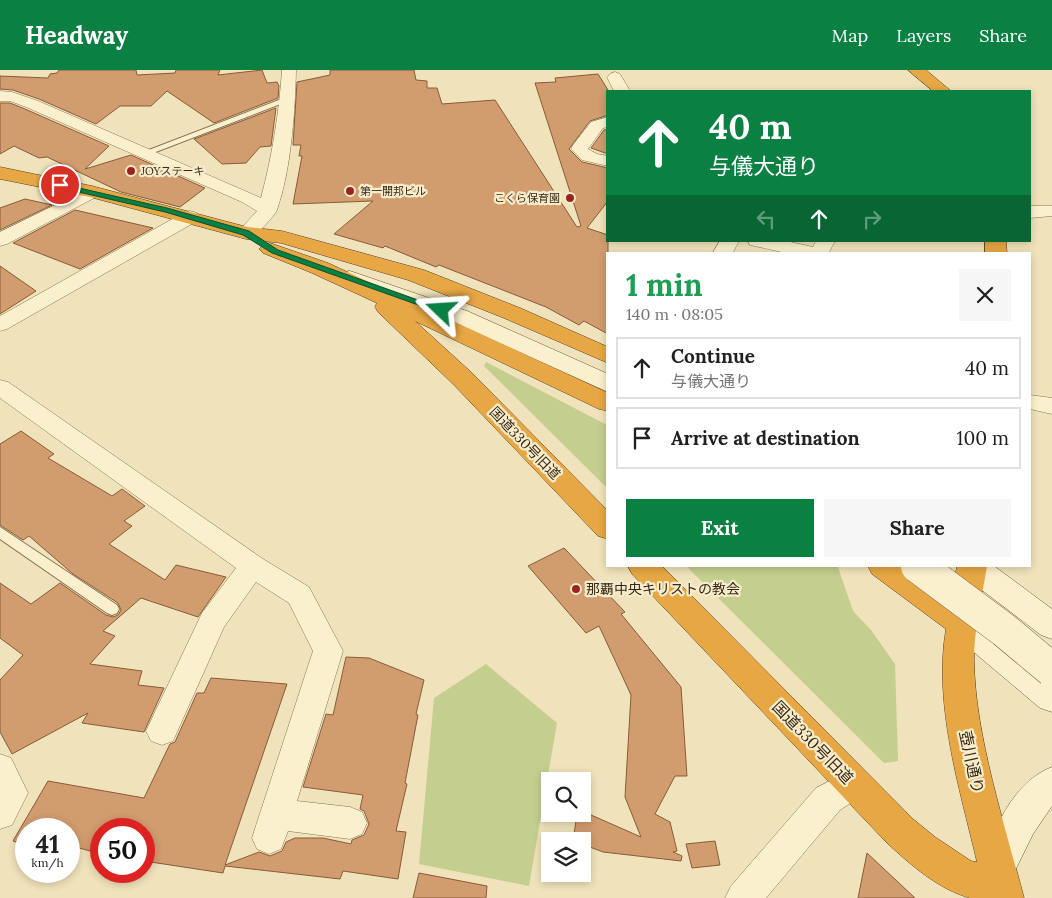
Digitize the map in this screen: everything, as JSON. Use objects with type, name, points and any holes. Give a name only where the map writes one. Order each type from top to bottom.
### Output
[{"type":"highway","points":[[916,70],[942,90]]},
{"type":"highway","points":[[0,173],[92,192],[246,233],[282,237],[339,252],[446,286],[606,355]]},
{"type":"highway","points":[[246,233],[275,252],[320,268],[606,402]]},
{"type":"highway","name":"国道330号旧道","points":[[369,291],[463,380],[606,527]]},
{"type":"highway","points":[[463,380],[452,361],[457,348],[469,345],[493,348]]},
{"type":"highway","name":"国道330号旧道","points":[[644,567],[900,831],[940,863],[962,877],[1001,885]]},
{"type":"highway","points":[[884,567],[961,623]]},
{"type":"highway","name":"壺川通り","points":[[972,567],[961,623],[958,660],[964,731],[1001,885]]},
{"type":"main road","points":[[339,252],[470,309],[606,374]]},
{"type":"main road","points":[[320,268],[459,316],[606,383]]},
{"type":"main road","points":[[919,567],[1004,630],[1052,670]]},
{"type":"main road","points":[[941,567],[970,587],[1052,652]]},
{"type":"main road","points":[[973,567],[1052,626]]},
{"type":"main road","points":[[961,623],[1052,698]]},
{"type":"main road","points":[[1001,885],[1030,804],[1041,790],[1052,783]]},
{"type":"street","points":[[246,233],[265,216],[268,210],[279,163],[288,100],[289,70]]},
{"type":"street","points":[[615,77],[622,90]]},
{"type":"street","points":[[0,96],[12,97],[32,104],[248,198],[268,210]]},
{"type":"street","points":[[606,123],[597,125],[579,149],[582,154],[589,158],[606,161]]},
{"type":"street","points":[[0,240],[92,192]]},
{"type":"street","points":[[1031,212],[1052,211]]},
{"type":"street","points":[[0,325],[190,217]]},
{"type":"street","points":[[762,242],[810,252]]},
{"type":"street","points":[[817,252],[823,249],[826,242]]},
{"type":"street","points":[[0,388],[253,566],[299,595],[328,651],[274,826],[350,823]]},
{"type":"street","points":[[1031,402],[1052,406]]},
{"type":"street","points":[[162,731],[212,621],[253,566]]},
{"type":"street","points":[[0,768],[12,793],[0,814]]},
{"type":"street","points":[[743,898],[828,798],[853,784]]},
{"type":"lane","points":[[145,153],[288,100]]},
{"type":"lane","points":[[0,532],[112,609]]},
{"type":"green space","points":[[486,362],[606,424],[606,487],[484,366]]},
{"type":"green space","points":[[687,567],[838,567],[853,611],[871,630],[895,664],[898,761],[884,763]]},
{"type":"green space","points":[[486,664],[557,723],[549,772],[541,772],[541,816],[529,886],[419,864],[434,698]]},
{"type":"building","points":[[59,70],[136,70],[137,75],[175,73],[176,70],[220,70],[218,75],[262,70],[267,83],[277,82],[279,86],[278,98],[214,123],[167,91],[151,106],[120,106],[96,124],[39,99],[13,90],[0,89],[0,76],[48,78],[50,74],[57,73]]},
{"type":"building","points":[[330,70],[414,70],[416,80],[427,81],[427,88],[437,88],[442,104],[495,100],[577,227],[581,226],[535,83],[556,82],[555,78],[598,74],[608,90],[606,90],[606,116],[590,121],[569,149],[582,162],[606,168],[606,204],[587,228],[606,234],[606,242],[608,242],[608,252],[606,252],[606,333],[584,321],[579,325],[546,307],[439,265],[436,267],[385,246],[383,248],[334,234],[373,201],[293,204],[302,156],[299,156],[301,145],[293,145],[297,82],[330,75]]},
{"type":"building","points":[[0,103],[10,103],[109,146],[85,169],[131,155],[205,188],[180,207],[121,192],[47,157],[39,158],[14,146],[0,154]]},
{"type":"building","points":[[276,108],[271,146],[260,147],[246,163],[222,164],[194,139]]},
{"type":"building","points":[[606,130],[606,153],[591,148]]},
{"type":"building","points":[[25,199],[52,205],[0,230],[0,208]]},
{"type":"building","points":[[75,210],[153,228],[80,269],[13,243]]},
{"type":"building","points":[[0,266],[36,291],[0,314]]},
{"type":"building","points":[[21,431],[54,454],[48,458],[112,496],[122,489],[145,506],[124,521],[132,526],[109,544],[165,580],[176,565],[226,577],[198,617],[141,598],[103,631],[115,636],[90,664],[142,671],[138,685],[164,688],[144,732],[82,723],[88,713],[12,754],[0,732],[0,680],[23,655],[0,638],[0,583],[31,604],[60,583],[106,615],[113,617],[118,615],[121,610],[118,603],[73,574],[29,536],[23,540],[0,525],[0,444]]},
{"type":"building","points":[[564,548],[625,612],[621,614],[681,687],[687,776],[675,776],[655,814],[670,822],[677,851],[673,852],[682,856],[681,861],[603,852],[591,847],[591,832],[574,832],[576,822],[591,822],[591,815],[641,837],[625,797],[631,695],[599,626],[586,633],[528,566]]},
{"type":"building","points":[[346,657],[369,658],[424,680],[416,714],[418,715],[405,783],[407,784],[396,831],[406,832],[398,879],[343,871],[340,879],[225,866],[223,873],[155,863],[155,818],[90,818],[90,851],[80,848],[80,818],[26,818],[48,781],[144,798],[170,744],[175,742],[197,693],[204,693],[211,678],[287,684],[225,865],[259,852],[270,856],[282,851],[286,842],[295,838],[323,838],[351,844],[352,840],[364,835],[369,824],[364,811],[360,809],[363,795],[303,787],[326,714],[333,715]]},
{"type":"building","points":[[715,841],[720,865],[692,868],[686,844]]},
{"type":"building","points":[[867,853],[915,898],[858,898]]},
{"type":"building","points":[[419,873],[487,886],[486,898],[413,898]]},
{"type":"place","name":"JOYステーキ","points":[[131,171]]},
{"type":"place","name":"第一開邦ビル","points":[[350,191]]},
{"type":"place","name":"こくら保育園","points":[[570,198]]},
{"type":"place","name":"那覇中央キリストの教会","points":[[576,589]]},
{"type":"route","points":[[60,185],[167,210],[246,233],[275,252],[441,310]]}]
